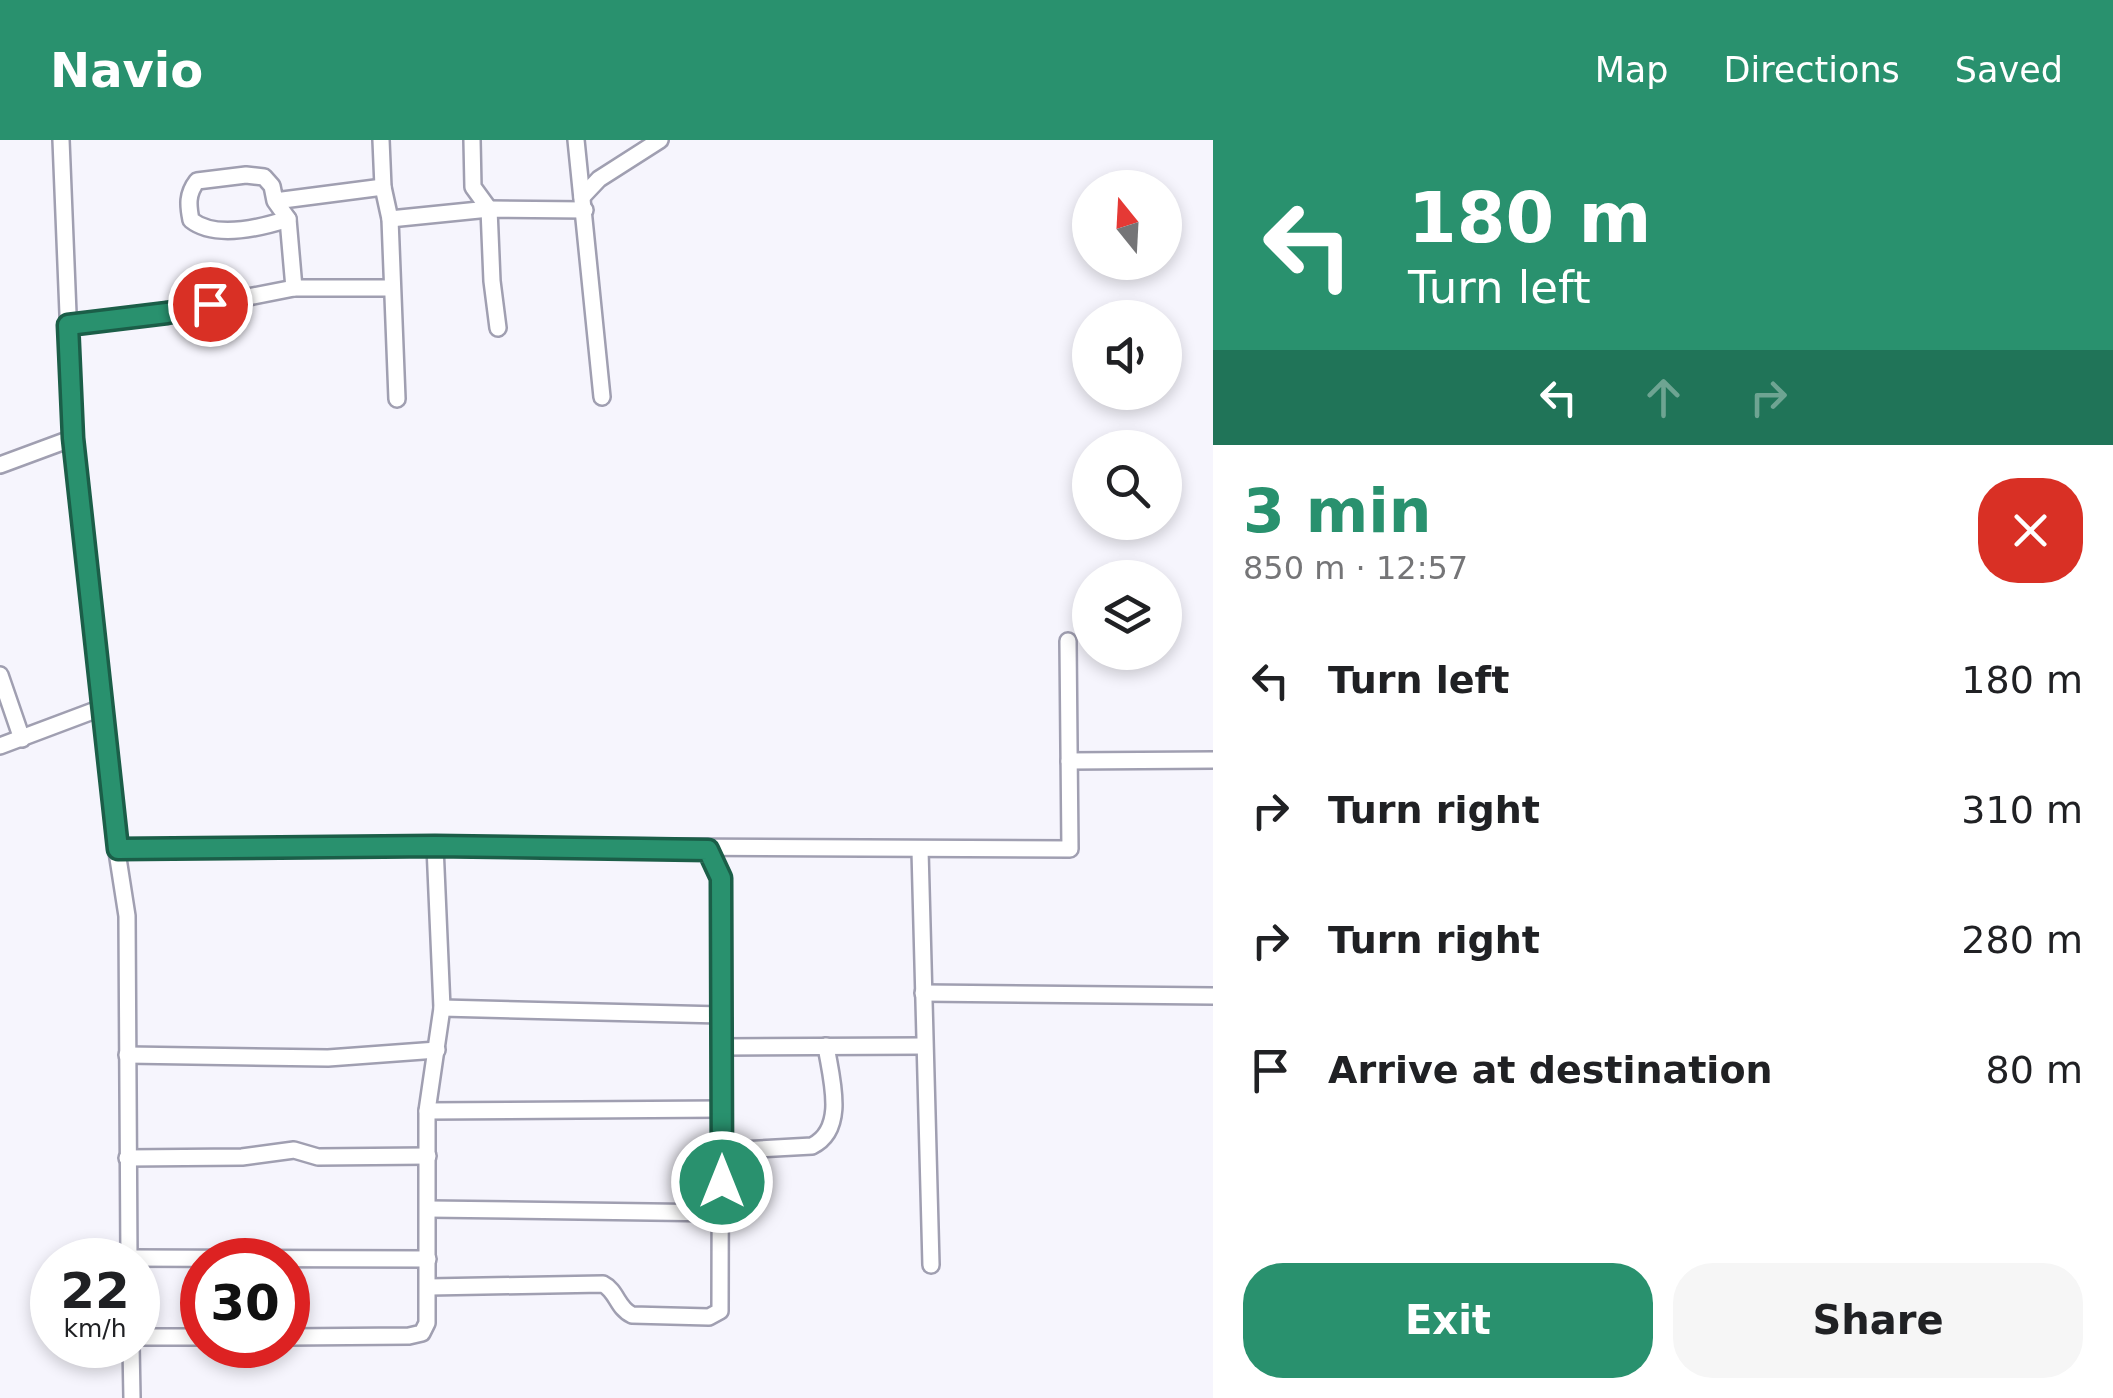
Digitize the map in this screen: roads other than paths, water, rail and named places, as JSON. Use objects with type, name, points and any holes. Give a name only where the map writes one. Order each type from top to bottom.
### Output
[{"type":"street","points":[[61,140],[73,438],[100,708],[128,916],[129,1238]]},
{"type":"street","points":[[381,140],[383,187],[390,219],[396,399]]},
{"type":"street","points":[[472,140],[473,188],[490,210],[498,328]]},
{"type":"street","points":[[576,140],[602,397]]},
{"type":"street","points":[[390,219],[583,204],[610,171],[660,140]]},
{"type":"street","points":[[288,220],[264,227],[200,228],[191,220],[190,190],[196,181],[246,175],[269,180],[274,201],[288,220],[294,288]]},
{"type":"street","points":[[274,201],[383,187]]},
{"type":"street","points":[[68,325],[167,313],[294,288],[392,288]]},
{"type":"street","points":[[0,466],[73,438]]},
{"type":"street","points":[[118,849],[1070,849],[1068,641]]},
{"type":"street","points":[[0,674],[22,739]]},
{"type":"street","points":[[0,746],[100,708]]},
{"type":"street","points":[[1069,761],[1213,760]]},
{"type":"street","points":[[310,1336],[422,1334],[427,1324],[428,1111],[442,1008],[435,846]]},
{"type":"street","points":[[429,1287],[603,1284],[611,1288],[623,1311],[632,1315],[709,1317],[720,1311],[721,878],[708,850]]},
{"type":"street","points":[[920,850],[931,1265]]},
{"type":"street","points":[[923,994],[1213,996]]},
{"type":"street","points":[[442,1008],[721,1015]]},
{"type":"street","points":[[722,1150],[812,1146],[824,1140],[832,1126],[833,1086],[826,1046]]},
{"type":"street","points":[[721,1047],[924,1046]]},
{"type":"street","points":[[127,1055],[328,1058],[438,1050]]},
{"type":"street","points":[[428,1111],[722,1109]]},
{"type":"street","points":[[128,1158],[242,1157],[294,1150],[318,1157],[428,1156]]},
{"type":"street","points":[[429,1209],[722,1213]]},
{"type":"street","points":[[160,1259],[428,1259]]},
{"type":"street","points":[[131,1368],[132,1398]]}]
